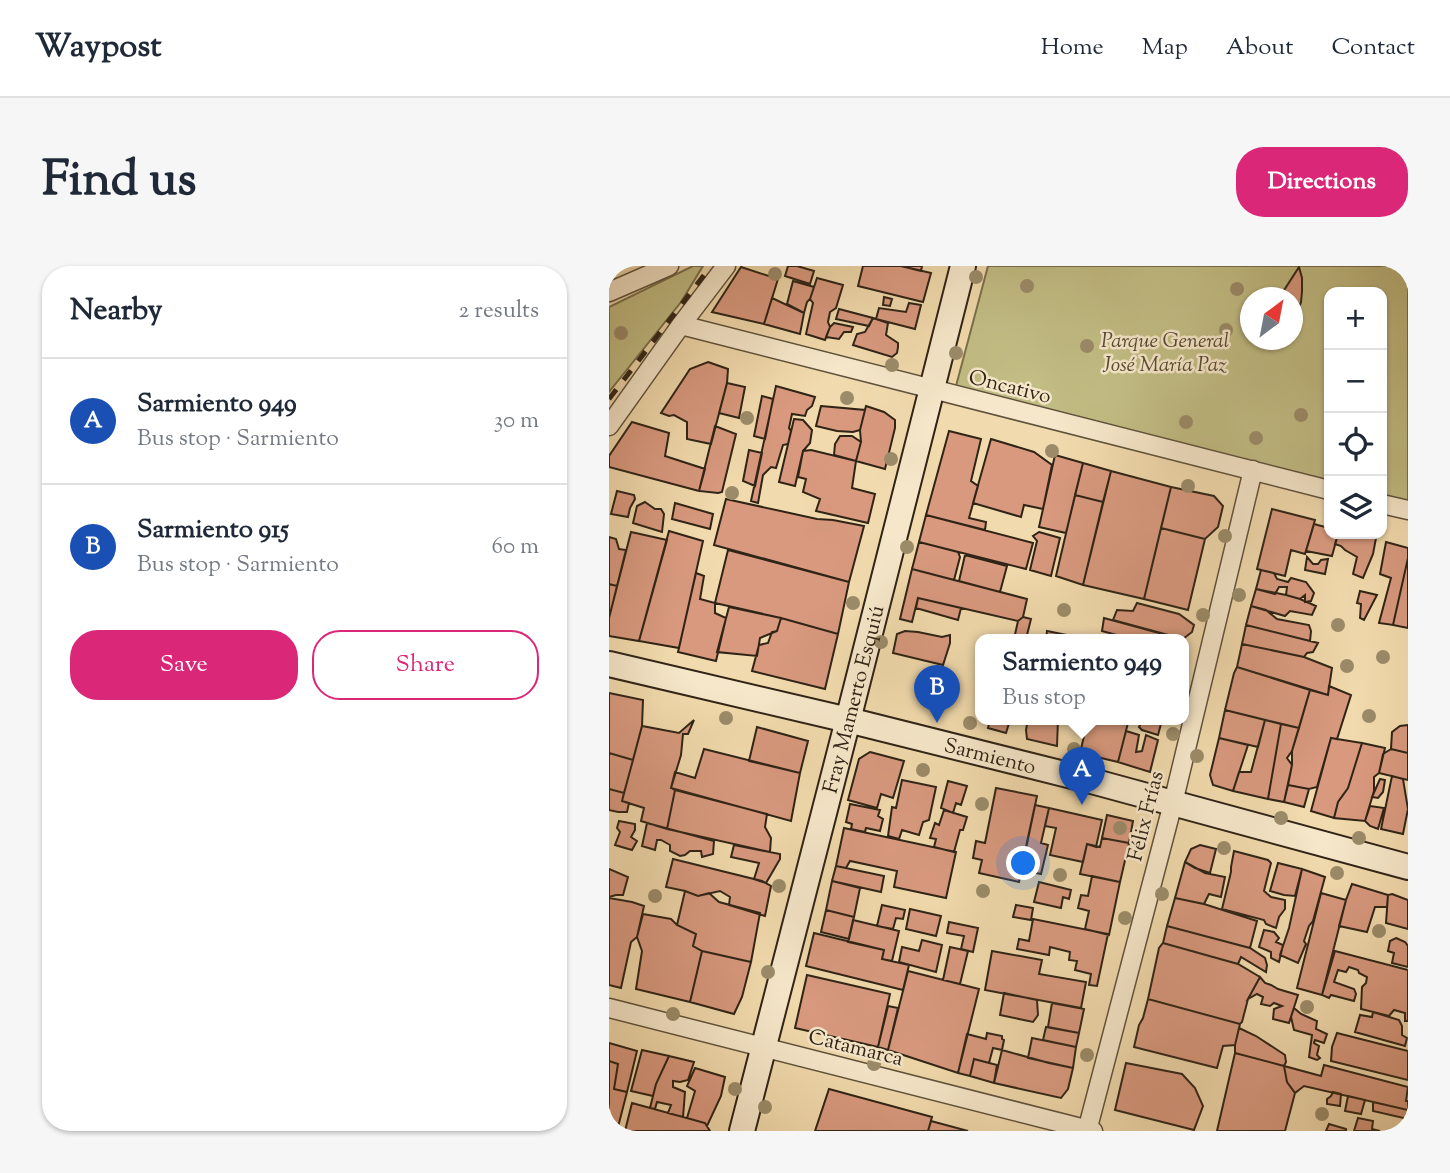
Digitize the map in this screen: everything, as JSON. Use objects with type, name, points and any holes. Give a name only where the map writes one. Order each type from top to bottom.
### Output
[{"type":"street","points":[[609,292],[669,266]]},
{"type":"street","points":[[609,426],[726,266]]},
{"type":"street","name":"Fray Mamerto Esquiú","points":[[742,1131],[963,266]]},
{"type":"street","name":"Oncativo","points":[[681,325],[1324,489]]},
{"type":"street","name":"Félix Frías","points":[[1089,1131],[1173,803],[1253,470]]},
{"type":"street","points":[[1387,505],[1408,510]]},
{"type":"street","name":"Sarmiento","points":[[609,664],[1088,780],[1408,867]]},
{"type":"street","name":"Catamarca","points":[[609,1007],[1089,1131]]},
{"type":"green space","points":[[693,266],[703,266],[681,302],[609,392],[609,307]]},
{"type":"green space","name":"Parque General José María Paz","points":[[988,266],[1408,266],[1408,503],[1387,497],[1387,287],[1324,287],[1324,482],[956,386]]},
{"type":"building","points":[[788,266],[814,271],[810,284],[785,276]]},
{"type":"building","points":[[863,266],[901,266],[931,273],[923,302],[858,286]]},
{"type":"building","points":[[901,266],[922,266],[921,271]]},
{"type":"building","points":[[741,267],[778,279],[764,324],[712,312]]},
{"type":"building","points":[[1299,267],[1302,287],[1286,287]]},
{"type":"building","points":[[817,278],[843,285],[836,308],[830,312],[830,327],[825,340],[806,334],[813,303],[810,299]]},
{"type":"building","points":[[793,281],[814,287],[804,313],[787,304]]},
{"type":"building","points":[[884,297],[892,299],[890,306],[883,305]]},
{"type":"building","points":[[772,298],[804,313],[800,334],[764,324]]},
{"type":"building","points":[[909,303],[921,305],[915,329],[876,319],[879,308],[906,312]]},
{"type":"building","points":[[839,309],[873,318],[869,326],[836,319]]},
{"type":"building","points":[[873,318],[888,323],[886,335],[898,343],[897,353],[892,357],[853,345],[857,334],[865,332]]},
{"type":"building","points":[[834,323],[853,327],[851,332],[844,332],[839,339],[826,337]]},
{"type":"building","points":[[708,362],[728,369],[727,383],[711,444],[687,439],[687,422],[674,415],[661,413],[690,369]]},
{"type":"building","points":[[727,383],[745,387],[739,418],[719,413]]},
{"type":"building","points":[[776,386],[815,397],[805,416],[792,414],[788,444],[783,445],[776,468],[771,467],[763,475],[758,503],[751,501]]},
{"type":"building","points":[[762,396],[773,399],[765,439],[754,436]]},
{"type":"building","points":[[821,406],[865,410],[860,430],[837,431],[816,426]]},
{"type":"building","points":[[866,406],[884,412],[895,420],[885,469],[856,461]]},
{"type":"building","points":[[794,419],[803,420],[812,430],[810,443],[803,451],[795,486],[779,482]]},
{"type":"building","points":[[632,422],[669,433],[665,456],[705,469],[699,491],[609,467],[609,456]]},
{"type":"building","points":[[715,426],[736,434],[722,492],[718,493],[699,491]]},
{"type":"building","points":[[949,431],[981,439],[971,481],[978,486],[969,518],[986,522],[985,530],[926,515]]},
{"type":"building","points":[[840,436],[852,436],[861,442],[856,461],[834,455],[835,444]]},
{"type":"building","points":[[991,439],[1034,452],[1052,465],[1043,509],[1024,505],[1021,517],[973,503]]},
{"type":"building","points":[[749,450],[762,453],[755,486],[743,481]]},
{"type":"building","points":[[811,450],[856,461],[852,488],[875,494],[868,523],[816,511],[820,499],[803,492],[806,479],[798,477],[803,451]]},
{"type":"building","points":[[1055,455],[1083,463],[1066,533],[1039,527]]},
{"type":"building","points":[[1083,463],[1111,471],[1103,502],[1075,495]]},
{"type":"building","points":[[1111,471],[1171,487],[1144,599],[1083,585]]},
{"type":"building","points":[[1171,487],[1214,496],[1223,506],[1218,527],[1205,539],[1161,528]]},
{"type":"building","points":[[617,491],[634,495],[628,517],[611,514]]},
{"type":"building","points":[[1075,495],[1103,502],[1083,585],[1056,576]]},
{"type":"building","points":[[726,499],[817,519],[864,526],[849,582],[714,545]]},
{"type":"building","points":[[645,502],[655,509],[661,509],[664,514],[662,532],[633,523],[637,506]]},
{"type":"building","points":[[675,503],[713,514],[710,529],[672,519]]},
{"type":"building","points":[[1272,509],[1315,520],[1305,554],[1291,550],[1285,576],[1257,569]]},
{"type":"building","points":[[926,515],[1033,543],[1026,569],[919,542]]},
{"type":"building","points":[[1314,524],[1324,527],[1324,539],[1337,539],[1332,556],[1306,551]]},
{"type":"building","points":[[1161,528],[1205,539],[1188,610],[1144,599]]},
{"type":"building","points":[[669,531],[703,541],[679,648],[639,641]]},
{"type":"building","points":[[631,532],[667,540],[639,641],[609,636],[609,618]]},
{"type":"building","points":[[1039,532],[1060,538],[1051,576],[1030,570],[1037,541],[1033,536]]},
{"type":"building","points":[[609,537],[616,539],[619,549],[626,550],[617,586],[609,584]]},
{"type":"building","points":[[1336,539],[1376,539],[1363,578],[1353,574],[1357,557],[1335,544]]},
{"type":"building","points":[[919,542],[958,552],[960,557],[954,580],[912,569]]},
{"type":"building","points":[[1386,542],[1408,548],[1393,625],[1379,623],[1391,578],[1380,574]]},
{"type":"building","points":[[728,550],[849,582],[838,634],[715,603]]},
{"type":"building","points":[[965,555],[1007,566],[1000,592],[959,581]]},
{"type":"building","points":[[1307,557],[1313,564],[1328,559],[1325,574],[1305,570]]},
{"type":"building","points":[[1408,558],[1408,628],[1393,625]]},
{"type":"building","points":[[912,569],[1027,599],[1023,617],[1018,621],[918,598],[912,622],[900,619]]},
{"type":"building","points":[[1261,570],[1274,573],[1277,579],[1288,582],[1291,578],[1306,582],[1314,593],[1311,601],[1305,602],[1305,595],[1300,599],[1286,595],[1287,587],[1279,587],[1275,594],[1256,589]]},
{"type":"building","points":[[696,573],[704,576],[700,599],[715,603],[715,613],[726,618],[716,661],[678,652]]},
{"type":"building","points":[[609,584],[617,586],[609,618]]},
{"type":"building","points":[[1256,589],[1286,595],[1316,606],[1312,615],[1290,611],[1285,616],[1251,606]]},
{"type":"building","points":[[1360,591],[1377,595],[1364,620],[1360,618],[1361,604],[1357,603]]},
{"type":"building","points":[[918,598],[961,608],[958,620],[916,608]]},
{"type":"building","points":[[1137,603],[1179,614],[1194,625],[1192,632],[1189,634],[1165,634],[1113,620],[1117,610],[1133,611]]},
{"type":"building","points":[[1251,606],[1266,610],[1277,619],[1309,625],[1310,641],[1246,625]]},
{"type":"building","points":[[729,607],[781,618],[777,631],[760,638],[757,656],[717,652]]},
{"type":"building","points":[[1023,617],[1031,619],[1027,634],[1015,634],[1018,621]]},
{"type":"building","points":[[781,618],[838,634],[825,689],[752,671],[759,645],[768,643],[772,632],[777,631]]},
{"type":"building","points":[[1104,618],[1163,634],[1113,634],[1102,631]]},
{"type":"building","points":[[1246,625],[1318,643],[1313,652],[1304,657],[1242,644]]},
{"type":"building","points":[[905,631],[942,637],[950,635],[943,665],[893,653],[897,634]]},
{"type":"building","points":[[1242,644],[1304,657],[1332,668],[1328,695],[1237,667]]},
{"type":"building","points":[[1237,667],[1310,690],[1299,728],[1225,710]]},
{"type":"building","points":[[1329,686],[1351,695],[1337,739],[1331,738],[1317,787],[1309,789],[1288,785],[1292,751],[1310,690],[1328,695]]},
{"type":"building","points":[[609,693],[643,700],[642,726],[633,760],[609,753]]},
{"type":"building","points":[[1225,710],[1265,720],[1258,747],[1219,738]]},
{"type":"building","points":[[694,720],[688,734],[683,734],[681,755],[671,788],[675,790],[667,829],[641,821],[644,808],[622,801],[642,726],[679,733]]},
{"type":"building","points":[[1265,720],[1281,724],[1268,799],[1233,791],[1239,772],[1251,772]]},
{"type":"building","points":[[1281,724],[1299,728],[1287,758],[1292,765],[1284,802],[1268,799]]},
{"type":"building","points":[[989,725],[1008,725],[1006,733],[988,728]]},
{"type":"building","points":[[1027,725],[1058,725],[1057,746],[1027,739]]},
{"type":"building","points":[[1087,725],[1127,725],[1118,762],[1080,753]]},
{"type":"building","points":[[1140,725],[1161,725],[1158,735],[1139,727]]},
{"type":"building","points":[[1408,725],[1408,753],[1391,749],[1392,732],[1400,726]]},
{"type":"building","points":[[757,727],[808,741],[800,773],[749,761]]},
{"type":"building","points":[[1126,731],[1139,735],[1136,752],[1142,751],[1146,735],[1158,740],[1150,772],[1118,762]]},
{"type":"building","points":[[1219,738],[1248,745],[1233,791],[1213,785],[1210,775]]},
{"type":"building","points":[[1331,738],[1362,743],[1348,788],[1338,802],[1334,818],[1311,811]]},
{"type":"building","points":[[1362,743],[1385,748],[1379,773],[1374,777],[1374,791],[1365,821],[1334,818],[1338,802],[1348,788]]},
{"type":"building","points":[[704,749],[800,773],[791,821],[671,788],[675,772],[695,778]]},
{"type":"building","points":[[1391,749],[1408,753],[1408,780],[1379,773],[1383,754]]},
{"type":"building","points":[[870,752],[904,761],[893,798],[881,794],[877,808],[848,800],[859,759]]},
{"type":"building","points":[[609,753],[633,760],[624,793],[609,789]]},
{"type":"building","points":[[1392,776],[1403,779],[1408,809],[1403,834],[1381,829]]},
{"type":"building","points":[[1380,779],[1385,780],[1383,792],[1378,798],[1372,797]]},
{"type":"building","points":[[902,780],[936,787],[929,820],[923,822],[919,835],[902,830],[899,839],[888,836],[892,807],[896,808]]},
{"type":"building","points":[[948,781],[967,786],[961,805],[956,803],[953,813],[941,808]]},
{"type":"building","points":[[1288,785],[1309,789],[1304,807],[1284,802]]},
{"type":"building","points":[[996,788],[1037,796],[1019,882],[979,873],[982,860],[973,858],[976,841],[985,843]]},
{"type":"building","points":[[609,789],[624,793],[622,801],[629,803],[627,812],[609,810]]},
{"type":"building","points":[[675,790],[767,814],[765,827],[771,838],[770,852],[667,829]]},
{"type":"building","points":[[850,804],[880,810],[878,816],[883,819],[880,831],[851,829],[852,824],[846,822]]},
{"type":"building","points":[[1035,805],[1049,808],[1041,843],[1048,845],[1041,874],[1021,870]]},
{"type":"building","points":[[1370,806],[1384,808],[1378,829],[1365,821]]},
{"type":"building","points":[[1049,808],[1102,820],[1096,847],[1087,844],[1083,862],[1050,855],[1056,828],[1045,826]]},
{"type":"building","points":[[944,810],[967,817],[954,852],[934,847],[936,839],[930,838],[935,823],[939,825]]},
{"type":"building","points":[[1107,815],[1133,821],[1129,843],[1102,838]]},
{"type":"building","points":[[619,821],[635,824],[631,837],[637,841],[632,850],[615,845],[620,832],[617,828]]},
{"type":"building","points":[[647,823],[714,841],[713,854],[702,857],[701,851],[690,851],[680,856],[670,851],[670,845],[661,840],[657,840],[655,850],[642,846]]},
{"type":"building","points":[[844,828],[956,852],[946,898],[894,887],[897,871],[850,861],[846,868],[836,866]]},
{"type":"building","points":[[1102,838],[1129,843],[1120,882],[1080,874],[1087,844],[1100,847]]},
{"type":"building","points":[[734,845],[780,854],[780,859],[766,883],[754,879],[759,863],[731,857]]},
{"type":"building","points":[[1200,845],[1216,849],[1210,873],[1185,862],[1191,849]]},
{"type":"building","points":[[1234,851],[1271,863],[1264,891],[1271,897],[1285,900],[1285,909],[1276,928],[1266,924],[1264,920],[1222,909]]},
{"type":"building","points":[[673,859],[762,881],[771,886],[765,916],[729,905],[730,897],[720,891],[698,896],[666,887]]},
{"type":"building","points":[[1185,862],[1205,873],[1225,877],[1221,897],[1209,894],[1204,904],[1175,898]]},
{"type":"building","points":[[1278,863],[1302,869],[1295,896],[1270,891]]},
{"type":"building","points":[[836,866],[884,876],[881,892],[832,881]]},
{"type":"building","points":[[609,869],[628,877],[623,895],[609,897]]},
{"type":"building","points":[[1302,869],[1325,877],[1298,963],[1280,955]]},
{"type":"building","points":[[1092,876],[1120,882],[1109,935],[1085,929],[1089,911],[1078,908],[1081,895],[1088,896]]},
{"type":"building","points":[[832,881],[860,888],[854,917],[826,910]]},
{"type":"building","points":[[1039,882],[1071,890],[1069,899],[1063,897],[1061,908],[1034,902]]},
{"type":"building","points":[[1352,884],[1388,895],[1387,907],[1375,907],[1367,932],[1339,926]]},
{"type":"building","points":[[685,891],[698,896],[709,893],[719,902],[760,913],[751,962],[702,951],[693,946],[696,934],[677,925]]},
{"type":"building","points":[[1321,893],[1346,900],[1322,995],[1297,988]]},
{"type":"building","points":[[1388,895],[1408,900],[1408,929],[1386,923]]},
{"type":"building","points":[[609,898],[644,906],[637,937],[631,942],[621,988],[609,985]]},
{"type":"building","points":[[1175,898],[1257,921],[1250,948],[1167,926]]},
{"type":"building","points":[[882,905],[905,910],[903,919],[896,918],[893,929],[877,926]]},
{"type":"building","points":[[1016,905],[1033,908],[1031,920],[1013,917]]},
{"type":"building","points":[[910,909],[941,916],[936,936],[906,929]]},
{"type":"building","points":[[826,910],[854,917],[849,939],[821,932]]},
{"type":"building","points":[[643,914],[671,919],[696,934],[693,946],[702,951],[690,1002],[636,989],[642,951],[637,937]]},
{"type":"building","points":[[1033,919],[1108,934],[1097,986],[1089,985],[1091,974],[1075,970],[1077,961],[1069,960],[1070,952],[1050,947],[1049,955],[1017,949],[1019,939],[1029,941]]},
{"type":"building","points":[[853,920],[899,931],[892,961],[882,959],[884,950],[848,942]]},
{"type":"building","points":[[949,922],[978,928],[973,952],[961,949],[964,936],[947,933]]},
{"type":"building","points":[[1167,926],[1250,948],[1265,958],[1266,972],[1241,957],[1238,964],[1163,943]]},
{"type":"building","points":[[1264,930],[1274,932],[1279,938],[1276,942],[1283,945],[1279,962],[1271,958],[1271,952],[1259,947]]},
{"type":"building","points":[[814,933],[884,950],[882,959],[909,965],[903,990],[806,966]]},
{"type":"building","points":[[1396,938],[1408,946],[1408,967],[1392,963],[1394,953],[1388,951],[1390,941]]},
{"type":"building","points":[[922,940],[942,945],[936,972],[899,962],[902,947],[919,951]]},
{"type":"building","points":[[1163,943],[1238,964],[1260,977],[1248,999],[1240,1024],[1148,999],[1159,948]]},
{"type":"building","points":[[950,947],[968,951],[960,984],[943,980]]},
{"type":"building","points":[[702,951],[751,962],[742,997],[734,1014],[690,1002]]},
{"type":"building","points":[[992,951],[1042,960],[1039,974],[1086,982],[1081,1008],[985,990]]},
{"type":"building","points":[[1335,951],[1408,970],[1408,1021],[1405,1021],[1405,1013],[1394,1010],[1389,1016],[1361,1009],[1362,987],[1367,977],[1349,967],[1346,972],[1338,970],[1334,982],[1354,989],[1354,1001],[1322,995]]},
{"type":"building","points":[[908,971],[979,989],[958,1073],[888,1050]]},
{"type":"building","points":[[807,975],[890,994],[878,1047],[795,1028]]},
{"type":"building","points":[[1260,977],[1265,983],[1298,995],[1289,1023],[1273,1019],[1274,1009],[1282,1006],[1274,1003],[1270,1006],[1261,1004],[1263,997],[1257,994],[1248,999]]},
{"type":"building","points":[[1004,993],[1037,1000],[1038,1015],[1033,1022],[1000,1015]]},
{"type":"building","points":[[1148,999],[1240,1024],[1235,1045],[1223,1046],[1217,1068],[1134,1047]]},
{"type":"building","points":[[1052,1003],[1084,1009],[1079,1033],[1048,1027]]},
{"type":"building","points":[[888,1006],[898,1008],[888,1050],[878,1047]]},
{"type":"building","points":[[1294,1008],[1317,1021],[1316,1029],[1327,1034],[1324,1043],[1315,1040],[1314,1043],[1319,1046],[1317,1055],[1320,1058],[1317,1060],[1309,1057],[1312,1035],[1294,1030],[1291,1017]]},
{"type":"building","points":[[1373,1012],[1399,1020],[1402,1035],[1407,1038],[1405,1046],[1355,1032],[1360,1015],[1372,1017]]},
{"type":"building","points":[[1046,1027],[1079,1033],[1076,1047],[1043,1040]]},
{"type":"building","points":[[1239,1028],[1285,1055],[1284,1066],[1235,1053]]},
{"type":"building","points":[[987,1033],[1002,1036],[1002,1050],[993,1048],[989,1063],[974,1059],[970,1076],[958,1073],[967,1034],[986,1039]]},
{"type":"building","points":[[1337,1033],[1408,1051],[1408,1080],[1331,1061]]},
{"type":"building","points":[[1032,1038],[1076,1047],[1073,1068],[1028,1058]]},
{"type":"building","points":[[609,1043],[637,1051],[627,1092],[614,1089],[618,1064],[609,1061]]},
{"type":"building","points":[[642,1050],[669,1056],[653,1096],[631,1091]]},
{"type":"building","points":[[1002,1050],[1073,1068],[1068,1089],[1061,1098],[994,1083]]},
{"type":"building","points":[[1235,1053],[1284,1066],[1287,1082],[1295,1093],[1285,1131],[1217,1131]]},
{"type":"building","points":[[669,1056],[694,1062],[688,1080],[673,1081],[673,1087],[685,1092],[683,1117],[668,1113],[671,1105],[657,1102],[655,1109],[650,1108],[656,1084]]},
{"type":"building","points":[[974,1059],[997,1065],[994,1083],[970,1076]]},
{"type":"building","points":[[609,1061],[618,1064],[614,1089],[627,1092],[617,1131],[609,1131]]},
{"type":"building","points":[[1126,1063],[1182,1074],[1195,1088],[1203,1106],[1194,1130],[1115,1110]]},
{"type":"building","points":[[1324,1065],[1408,1087],[1408,1110],[1304,1086],[1295,1093],[1287,1082],[1284,1066],[1321,1076]]},
{"type":"building","points":[[695,1068],[725,1077],[721,1096],[707,1126],[687,1118],[695,1091],[687,1086]]},
{"type":"building","points":[[829,1089],[932,1117],[928,1131],[815,1131]]},
{"type":"building","points":[[1333,1092],[1341,1094],[1340,1106],[1327,1104],[1327,1099]]},
{"type":"building","points":[[1348,1096],[1365,1100],[1361,1114],[1345,1111]]},
{"type":"building","points":[[1373,1102],[1408,1110],[1408,1119],[1373,1111]]},
{"type":"building","points":[[632,1103],[705,1123],[710,1131],[625,1131]]},
{"type":"building","points":[[1358,1118],[1373,1121],[1372,1129],[1380,1131],[1354,1131]]},
{"type":"building","points":[[931,1121],[968,1131],[928,1131]]},
{"type":"building","points":[[1329,1124],[1346,1129],[1346,1131],[1326,1131]]},
{"type":"railway","points":[[609,399],[711,266]]},
{"type":"place","name":"Sarmiento 915","points":[[937,723]]},
{"type":"place","name":"Sarmiento 949","points":[[1082,805]]}]
